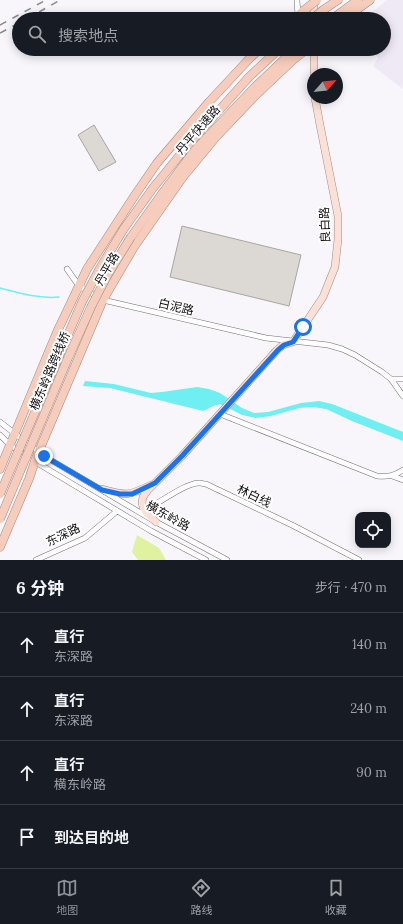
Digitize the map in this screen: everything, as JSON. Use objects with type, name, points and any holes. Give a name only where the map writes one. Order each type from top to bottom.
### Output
[{"type":"highway","points":[[301,12],[315,0]]},
{"type":"highway","points":[[321,12],[338,0]]},
{"type":"highway","points":[[342,12],[358,0]]},
{"type":"highway","points":[[354,12],[370,0]]},
{"type":"highway","name":"丹平路","points":[[0,469],[57,332],[87,269],[139,188],[157,164],[209,102],[252,56]]},
{"type":"highway","name":"丹平快速路","points":[[123,230],[153,188],[183,151],[249,77],[272,56]]},
{"type":"highway","name":"丹平快速路","points":[[131,237],[195,150],[254,88],[288,56]]},
{"type":"highway","name":"丹平路","points":[[0,547],[103,300],[134,247],[183,177],[216,137],[256,95],[298,56]]},
{"type":"highway","points":[[209,102],[249,77]]},
{"type":"highway","points":[[234,118],[254,88]]},
{"type":"highway","name":"横东岭路跨线桥","points":[[0,494],[82,302],[123,230]]},
{"type":"highway","name":"横东岭路跨线桥","points":[[0,519],[91,307],[108,274],[131,237]]},
{"type":"main road","points":[[314,12],[315,0]]},
{"type":"main road","points":[[314,56],[314,68]]},
{"type":"main road","name":"良白路","points":[[293,342],[323,297],[334,267],[338,239],[338,216],[316,104]]},
{"type":"main road","points":[[156,522],[143,512],[143,497],[278,350],[284,345],[293,342]]},
{"type":"main road","points":[[102,490],[120,494],[132,494],[155,483]]},
{"type":"street","points":[[297,0],[298,12]]},
{"type":"street","name":"白泥路","points":[[68,269],[79,286],[103,300],[259,337],[328,345],[342,349],[364,361],[391,379]]},
{"type":"street","points":[[391,379],[403,379]]},
{"type":"street","points":[[391,379],[403,395]]},
{"type":"street","points":[[223,411],[377,476],[392,476],[403,470]]},
{"type":"street","name":"横东岭路","points":[[0,422],[44,456],[143,512]]},
{"type":"street","name":"横东岭路","points":[[0,435],[10,445],[35,462],[117,511],[206,560]]},
{"type":"street","points":[[392,476],[403,480]]},
{"type":"street","name":"林白线","points":[[143,512],[182,488],[194,483],[206,484],[359,560]]},
{"type":"street","name":"东深路","points":[[36,560],[85,538],[117,511]]},
{"type":"street","name":"横东岭路","points":[[156,522],[228,560]]},
{"type":"shaded area","points":[[387,0],[403,0],[403,89],[373,66],[378,58],[376,56],[391,56],[391,12],[372,12]]},
{"type":"green space","points":[[137,535],[159,548],[166,560],[138,560],[132,552]]},
{"type":"water","points":[[85,381],[114,384],[151,393],[197,387],[209,389],[220,393],[242,408],[254,413],[268,412],[301,403],[319,401],[332,404],[403,432],[403,441],[326,409],[313,407],[299,408],[271,416],[256,418],[242,415],[220,404],[203,411],[110,388],[83,386]]},
{"type":"building","points":[[94,125],[116,162],[99,171],[78,135]]},
{"type":"building","points":[[182,226],[301,255],[289,306],[170,277]]},
{"type":"waterway","points":[[0,288],[22,294],[59,297]]},
{"type":"railway","points":[[24,12],[46,0]]},
{"type":"railway","points":[[39,12],[60,0]]},
{"type":"railway","points":[[0,25],[12,18]]},
{"type":"railway","points":[[0,33],[12,27]]},
{"type":"route","points":[[44,456],[102,490],[125,495],[132,494],[155,483],[182,456],[278,350],[284,345],[293,342],[303,327]]}]
